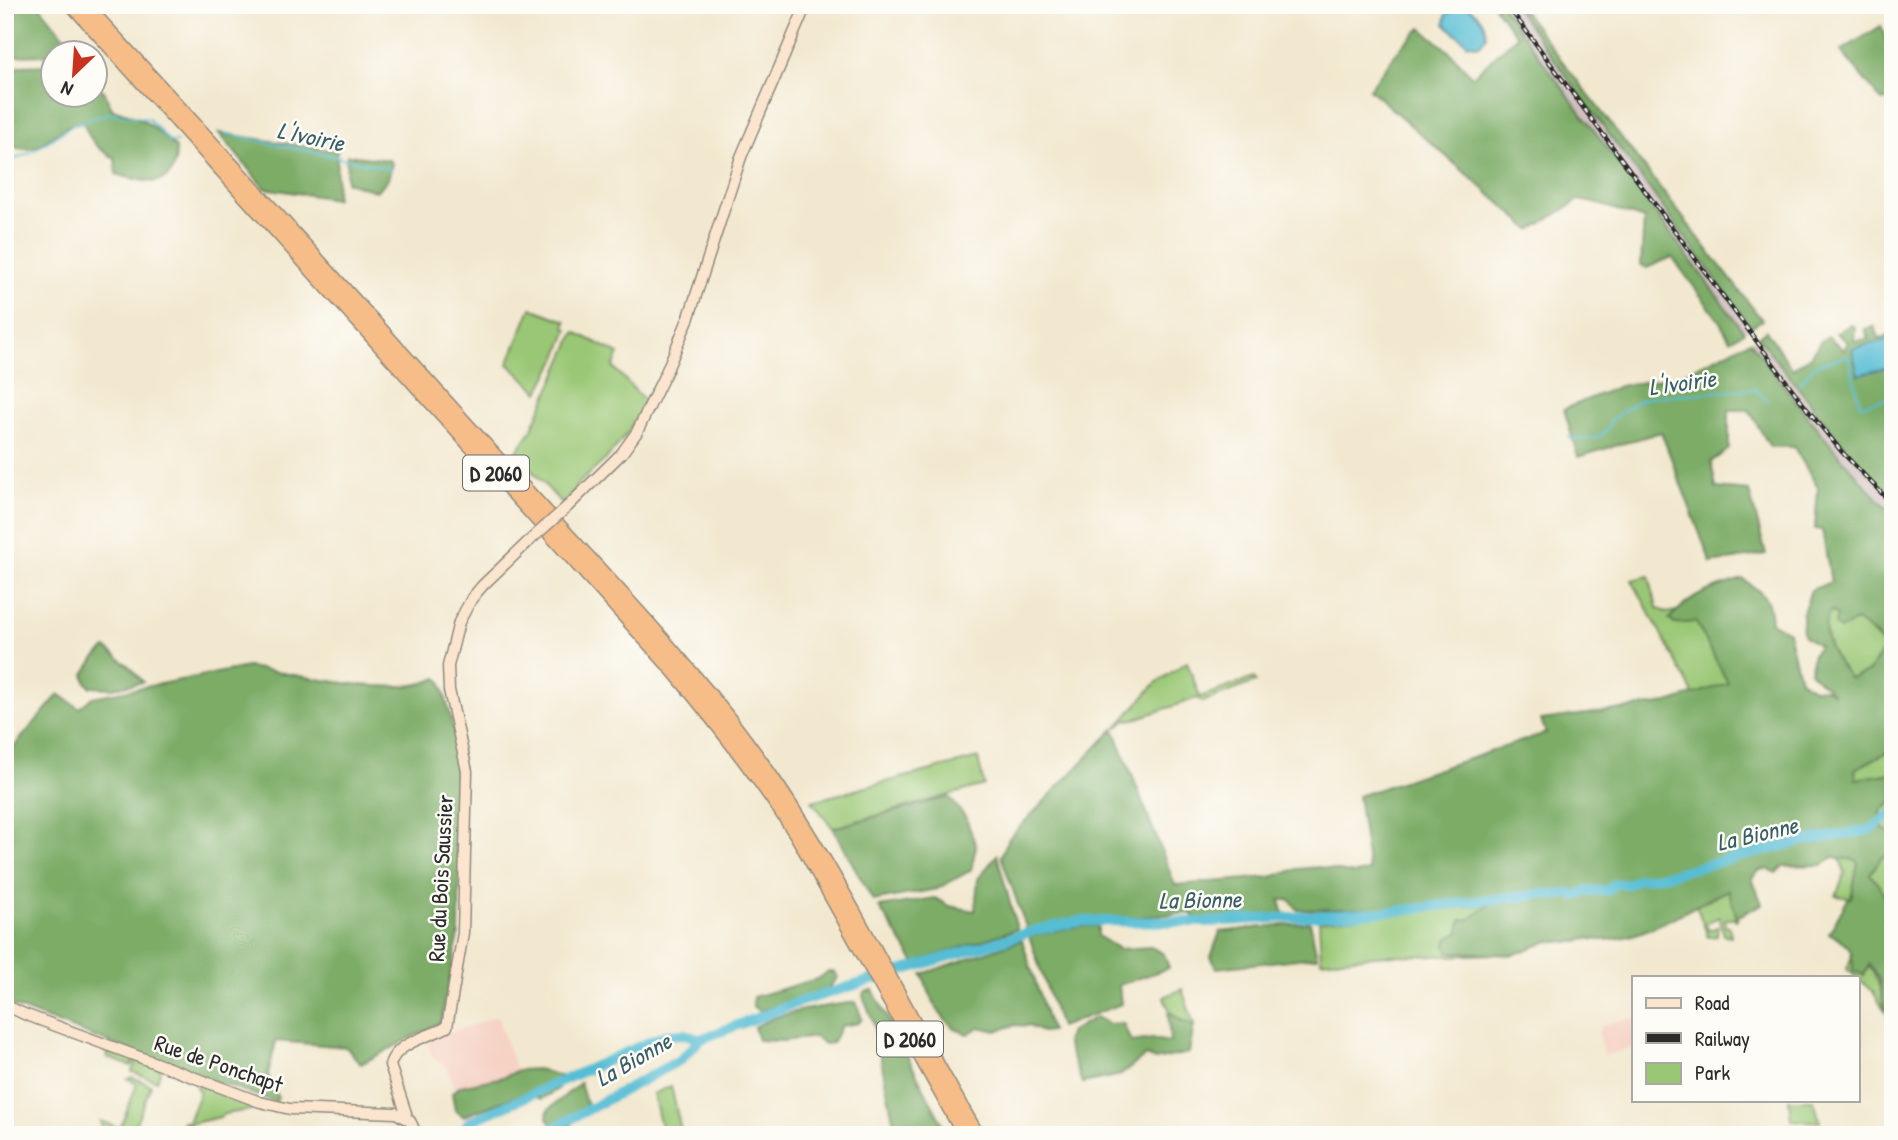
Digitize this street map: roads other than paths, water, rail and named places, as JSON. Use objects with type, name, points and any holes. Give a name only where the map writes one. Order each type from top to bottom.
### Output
[{"type":"highway","name":"D 2060","points":[[73,5],[649,642],[709,712],[778,805],[880,972]]},
{"type":"highway","name":"D 2060","points":[[85,5],[697,681],[758,758],[805,828],[947,1095],[965,1135]]},
{"type":"highway","name":"D 2060","points":[[947,1095],[976,1135]]},
{"type":"street","name":"Rue du Bois Saussier","points":[[405,1116],[390,1065],[391,1059],[406,1045],[447,1027],[463,933],[467,771],[449,690],[448,666],[459,621],[483,585],[622,453],[637,432],[689,317],[741,157],[806,5]]},
{"type":"street","name":"Rue de Ponchapt","points":[[7,1005],[24,1014],[270,1105],[290,1109],[380,1112],[405,1116]]},
{"type":"street","points":[[405,1116],[417,1135]]},
{"type":"water","points":[[1456,5],[1468,8],[1481,19],[1486,37],[1480,45],[1468,44],[1445,24],[1446,15]]},
{"type":"water","points":[[1893,338],[1893,366],[1858,375],[1852,349]]},
{"type":"waterway","name":"L'Ivoirie","points":[[5,163],[30,153],[75,124],[109,113],[149,119],[170,142],[177,142]]},
{"type":"waterway","name":"L'Ivoirie","points":[[224,133],[392,169]]},
{"type":"waterway","name":"L'Ivoirie","points":[[1800,383],[1815,365],[1848,356],[1862,405],[1893,397]]},
{"type":"waterway","name":"L'Ivoirie","points":[[1568,437],[1588,439],[1600,436],[1609,427],[1611,420],[1638,401],[1651,397],[1755,389],[1767,400]]},
{"type":"waterway","name":"La Bionne","points":[[541,1135],[680,1060],[701,1039],[796,1003],[1036,930],[1081,921],[1207,922],[1397,911],[1540,894],[1568,893],[1575,896],[1588,891],[1608,890],[1615,884],[1629,884],[1638,879],[1666,875],[1803,841],[1870,830],[1893,813]]},
{"type":"waterway","points":[[459,1135],[469,1122],[665,1035],[684,1034],[701,1039]]},
{"type":"railway","points":[[1507,5],[1807,409],[1842,452],[1893,505]]}]
